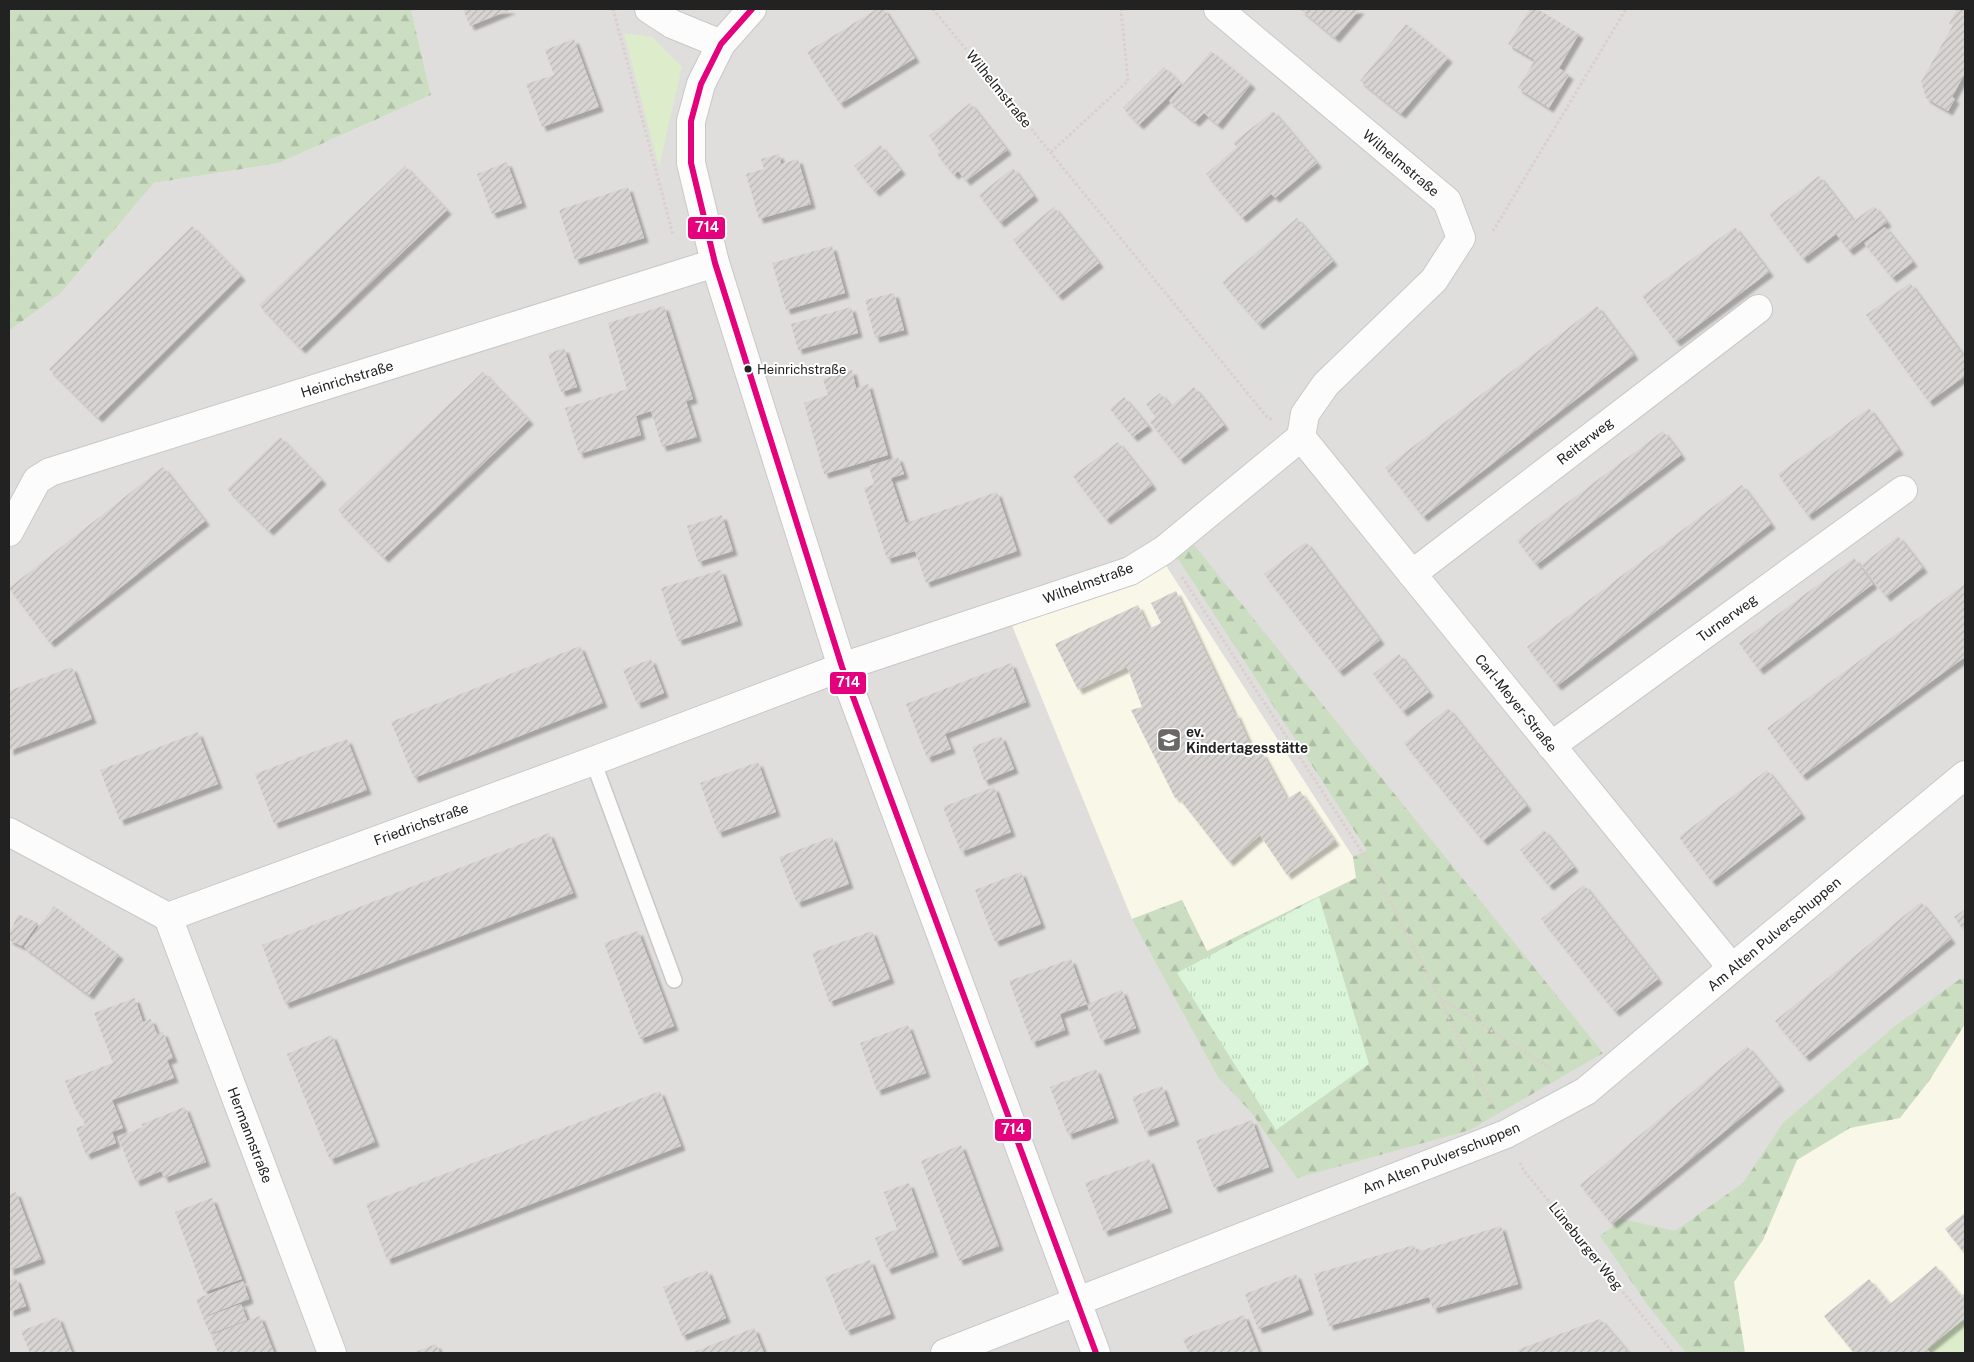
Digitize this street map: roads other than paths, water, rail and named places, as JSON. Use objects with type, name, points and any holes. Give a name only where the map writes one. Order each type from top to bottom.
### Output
[{"type":"street","points":[[649,9],[672,24],[721,44]]},
{"type":"street","points":[[752,9],[721,44],[701,84],[691,121],[691,163],[715,263],[842,667],[1096,1353]]},
{"type":"street","name":"Wilhelmstraße","points":[[842,667],[1130,571],[1164,550],[1301,438],[1305,414],[1326,384],[1434,280],[1461,238],[1446,202],[1218,9]]},
{"type":"street","name":"Heinrichstraße","points":[[9,532],[37,480],[50,472],[715,263]]},
{"type":"street","name":"Reiterweg","points":[[1412,574],[1758,308]]},
{"type":"street","name":"Carl-Meyer-Straße","points":[[1301,438],[1732,968]]},
{"type":"street","name":"Turnerweg","points":[[1551,746],[1903,490]]},
{"type":"street","name":"Friedrichstraße","points":[[168,917],[593,761],[842,667]]},
{"type":"street","name":"Am Alten Pulverschuppen","points":[[945,1353],[1506,1134],[1586,1091],[1965,775]]},
{"type":"street","points":[[9,832],[168,917]]},
{"type":"street","name":"Hermannstraße","points":[[168,917],[332,1353]]},
{"type":"lane","points":[[593,761],[674,980]]},
{"type":"place","name":"Heinrichstraße","points":[[748,369]]},
{"type":"place","name":"ev. Kindertagesstätte","points":[[1169,740]]}]
